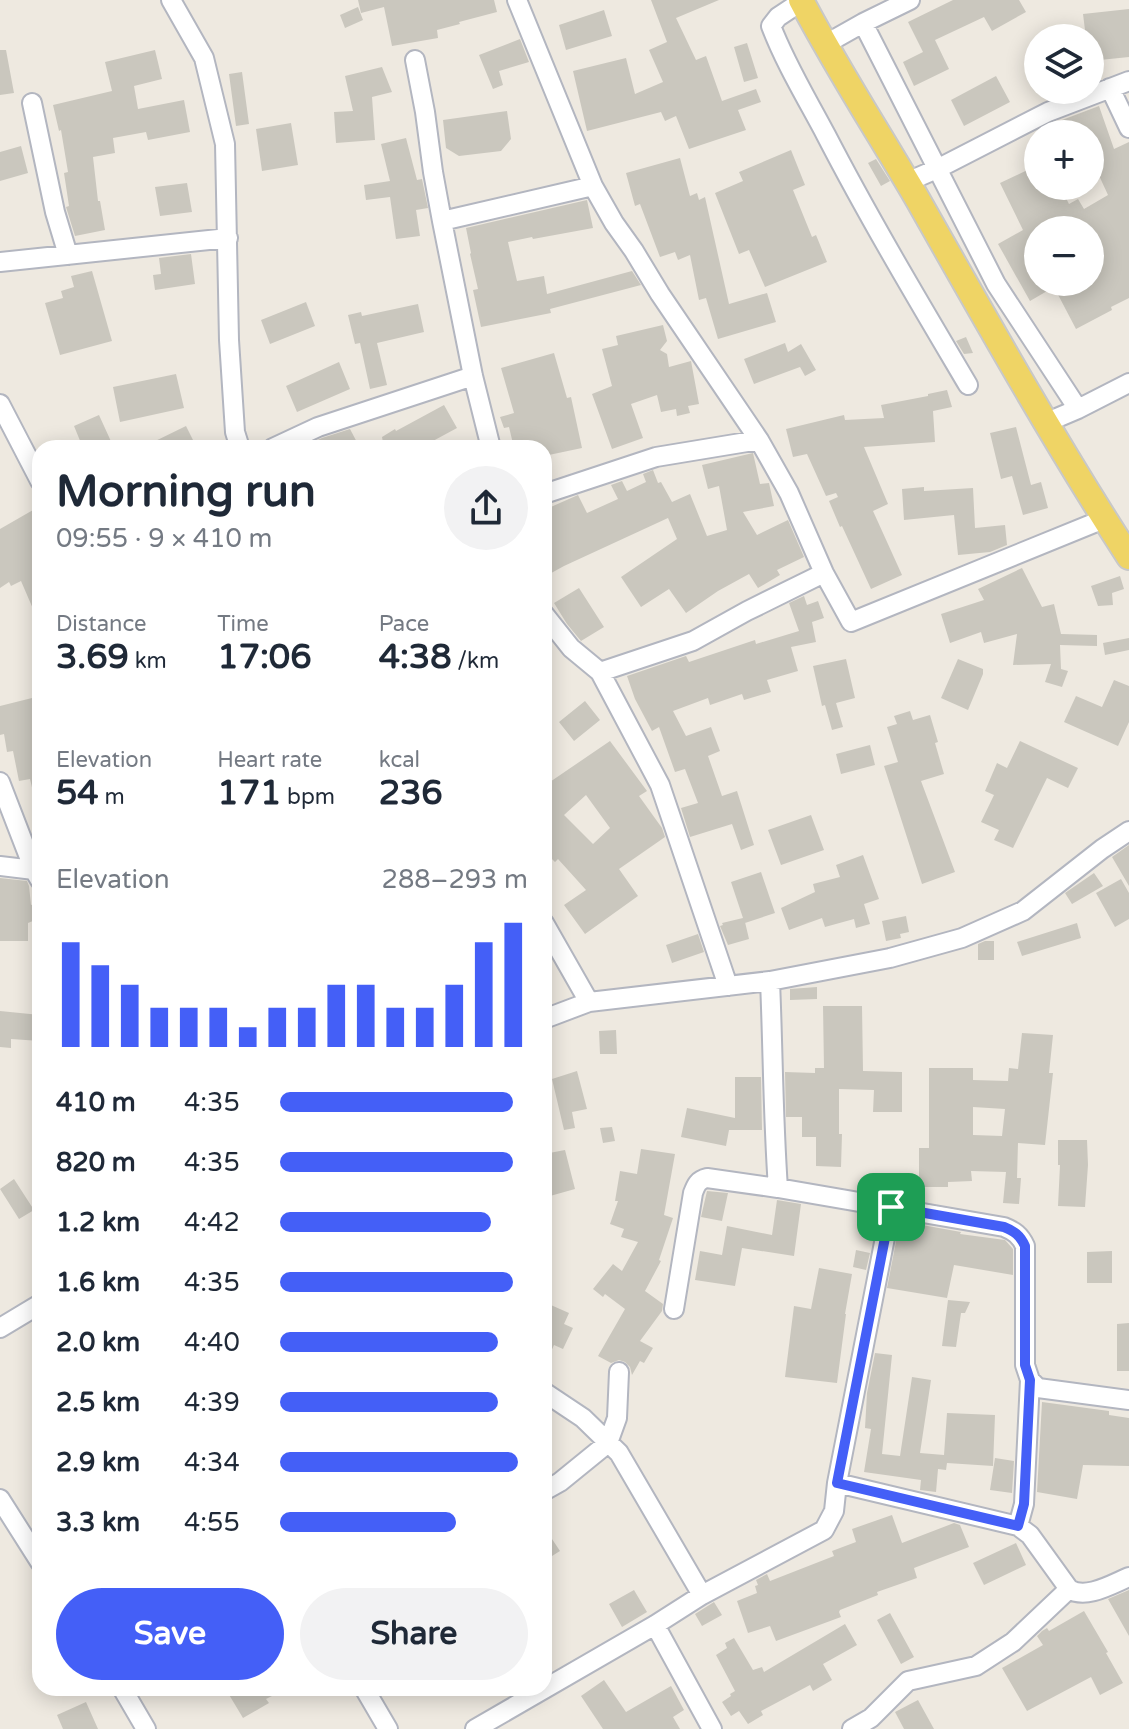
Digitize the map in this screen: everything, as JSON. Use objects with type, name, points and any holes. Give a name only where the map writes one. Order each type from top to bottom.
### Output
[{"type":"main road","points":[[802,1],[824,45],[907,182],[1045,423],[1129,557]]},
{"type":"street","points":[[171,0],[204,58],[225,144],[229,340],[238,440]]},
{"type":"street","points":[[517,0],[593,186],[660,294],[759,440],[789,493],[824,573],[851,622],[1104,519]]},
{"type":"street","points":[[824,45],[910,0]]},
{"type":"street","points":[[802,1],[778,17],[771,26],[779,47],[853,189],[968,385]]},
{"type":"street","points":[[863,23],[996,284],[1078,409]]},
{"type":"street","points":[[415,60],[442,221],[489,440]]},
{"type":"street","points":[[907,182],[1048,112],[1129,81]]},
{"type":"street","points":[[1110,88],[1129,128]]},
{"type":"street","points":[[32,103],[55,212],[68,255]]},
{"type":"street","points":[[442,221],[593,186]]},
{"type":"street","points":[[0,262],[228,238]]},
{"type":"street","points":[[290,440],[318,427],[473,376]]},
{"type":"street","points":[[1045,423],[1129,383]]},
{"type":"street","points":[[0,404],[32,466]]},
{"type":"street","points":[[552,491],[656,457],[759,440]]},
{"type":"street","points":[[600,672],[693,641],[824,573]]},
{"type":"street","points":[[552,624],[571,648],[600,672],[660,785],[728,986]]},
{"type":"street","points":[[0,782],[32,862]]},
{"type":"street","points":[[552,1016],[589,1002],[770,981],[890,958],[962,938],[1023,911],[1129,831]]},
{"type":"street","points":[[0,866],[32,874]]},
{"type":"street","points":[[552,937],[589,1002]]},
{"type":"street","points":[[770,981],[778,1188]]},
{"type":"street","points":[[674,1309],[693,1193],[701,1179],[778,1188],[1014,1231],[1025,1246],[1025,1365],[1030,1380],[1024,1504],[1018,1526]]},
{"type":"street","points":[[552,1685],[702,1595],[824,1530],[834,1511],[891,1207]]},
{"type":"street","points":[[0,1328],[32,1309]]},
{"type":"street","points":[[552,1486],[608,1443],[617,1418],[619,1372]]},
{"type":"street","points":[[1030,1380],[1038,1388],[1129,1400]]},
{"type":"street","points":[[552,1397],[583,1418],[619,1453],[702,1595]]},
{"type":"street","points":[[837,1483],[1018,1526],[1030,1535],[1075,1593],[1085,1594],[1129,1577]]},
{"type":"street","points":[[0,1499],[32,1549]]},
{"type":"street","points":[[852,1729],[871,1718],[908,1681],[976,1666],[1013,1642],[1069,1589]]},
{"type":"street","points":[[655,1625],[712,1729]]},
{"type":"street","points":[[127,1696],[146,1729]]},
{"type":"street","points":[[369,1696],[388,1729]]},
{"type":"street","points":[[475,1729],[532,1696]]},
{"type":"building","points":[[358,0],[494,0],[497,12],[437,30],[438,38],[392,46],[384,7],[361,13]]},
{"type":"building","points":[[651,0],[719,0],[676,18],[696,60],[706,56],[722,101],[756,89],[761,102],[738,110],[746,130],[689,149],[676,116],[665,121],[661,112],[587,131],[573,71],[626,58],[635,94],[663,82],[649,50],[667,42]]},
{"type":"building","points":[[953,0],[1019,0],[1026,12],[992,31],[984,17],[935,40],[949,69],[914,86],[903,62],[923,52],[908,22]]},
{"type":"building","points":[[358,7],[363,20],[345,28],[340,15]]},
{"type":"building","points":[[1129,9],[1129,57],[1104,60],[1104,24],[1084,24],[1083,14]]},
{"type":"building","points":[[604,10],[612,36],[566,50],[559,25]]},
{"type":"building","points":[[520,39],[529,62],[499,71],[503,85],[493,89],[479,55]]},
{"type":"building","points":[[747,43],[758,78],[744,82],[734,47]]},
{"type":"building","points":[[0,50],[6,50],[14,93],[0,95]]},
{"type":"building","points":[[155,50],[162,79],[134,86],[138,109],[184,100],[190,132],[148,140],[146,132],[113,138],[115,153],[93,157],[105,230],[75,236],[66,207],[69,206],[64,173],[68,172],[53,105],[112,91],[105,62]]},
{"type":"building","points":[[382,67],[392,92],[372,97],[375,140],[336,143],[334,112],[353,111],[345,76]]},
{"type":"building","points":[[242,72],[249,124],[236,126],[229,74]]},
{"type":"building","points":[[996,76],[1010,102],[964,126],[951,100]]},
{"type":"building","points":[[1099,106],[1104,120],[1062,120]]},
{"type":"building","points":[[507,111],[511,139],[501,151],[459,156],[446,148],[443,120]]},
{"type":"building","points":[[1104,120],[1114,149],[1129,142],[1129,298],[1076,329],[1059,296],[1104,296],[1104,216],[1024,216],[1024,290],[998,244],[1023,230],[1000,183],[1024,172],[1024,200],[1067,200],[1069,204],[1079,200],[1084,209],[1108,195],[1104,186]]},
{"type":"building","points":[[291,123],[298,165],[262,171],[256,129]]},
{"type":"building","points":[[406,138],[417,180],[422,179],[428,208],[416,210],[420,236],[396,239],[390,197],[366,200],[364,185],[390,181],[381,144]]},
{"type":"building","points":[[21,146],[28,173],[0,181],[0,152]]},
{"type":"building","points":[[791,150],[805,185],[793,190],[812,237],[816,235],[827,262],[765,287],[749,250],[739,254],[715,193],[743,181],[739,172]]},
{"type":"building","points":[[680,158],[690,196],[697,193],[699,200],[705,197],[729,304],[767,293],[776,322],[718,339],[706,298],[699,300],[690,255],[678,260],[675,252],[660,257],[640,204],[635,206],[626,173]]},
{"type":"building","points":[[876,159],[890,181],[881,186],[868,163]]},
{"type":"building","points":[[187,183],[192,212],[160,216],[155,187]]},
{"type":"building","points":[[587,200],[593,228],[508,242],[517,281],[544,276],[547,294],[632,271],[641,285],[550,309],[551,313],[481,327],[473,290],[478,289],[466,228]]},
{"type":"building","points":[[191,254],[195,284],[155,290],[153,275],[161,274],[159,258]]},
{"type":"building","points":[[92,271],[112,341],[60,355],[45,303],[63,298],[61,291],[74,287],[71,276]]},
{"type":"building","points":[[306,302],[315,326],[270,344],[261,320]]},
{"type":"building","points":[[418,304],[424,332],[377,343],[387,385],[370,389],[360,343],[355,344],[348,315],[361,312],[362,316]]},
{"type":"building","points":[[663,325],[667,341],[660,350],[667,354],[669,367],[691,361],[699,404],[688,406],[690,413],[677,416],[676,409],[661,412],[657,395],[631,404],[643,438],[612,449],[592,394],[612,386],[602,349],[618,345],[616,336]]},
{"type":"building","points":[[966,337],[973,353],[964,354],[956,341]]},
{"type":"building","points":[[785,343],[788,352],[801,344],[816,370],[805,376],[800,367],[754,384],[744,359]]},
{"type":"building","points":[[554,353],[567,398],[571,397],[582,448],[552,454],[552,440],[512,440],[509,427],[504,428],[500,417],[514,413],[501,368]]},
{"type":"building","points":[[339,362],[350,389],[297,412],[286,386]]},
{"type":"building","points":[[176,374],[184,408],[120,422],[113,387]]},
{"type":"building","points":[[947,390],[952,407],[933,411],[935,442],[864,447],[888,504],[873,511],[902,575],[871,589],[829,501],[838,497],[836,493],[826,496],[807,454],[793,457],[786,429],[844,415],[845,420],[884,418],[881,405]]},
{"type":"building","points":[[444,405],[457,428],[435,440],[383,440],[382,437]]},
{"type":"building","points":[[99,415],[110,440],[80,440],[74,426]]},
{"type":"building","points":[[186,426],[193,440],[157,440]]},
{"type":"building","points":[[1016,427],[1031,485],[1041,482],[1048,508],[1023,515],[1012,476],[1001,479],[990,433]]},
{"type":"building","points":[[350,429],[356,440],[318,440]]},
{"type":"building","points":[[753,453],[760,484],[769,483],[774,506],[743,512],[757,535],[788,520],[804,557],[777,570],[780,575],[758,588],[749,574],[686,613],[669,589],[641,607],[621,577],[677,539],[668,518],[552,573],[552,506],[578,495],[587,513],[618,499],[611,485],[622,481],[627,491],[646,482],[643,474],[653,470],[672,502],[690,494],[707,536],[727,530],[719,486],[708,489],[702,465]]},
{"type":"building","points":[[924,487],[924,491],[973,488],[975,528],[1005,525],[1007,545],[990,552],[958,555],[954,515],[904,520],[902,489]]},
{"type":"building","points":[[32,511],[32,606],[21,581],[11,586],[9,582],[0,588],[0,529]]},
{"type":"building","points":[[1022,568],[1042,607],[1054,604],[1061,634],[1097,635],[1097,646],[1060,645],[1061,669],[1068,671],[1062,687],[1045,682],[1051,664],[1013,665],[1017,634],[984,643],[981,632],[950,643],[941,614],[984,600],[978,589]]},
{"type":"building","points":[[1120,576],[1124,589],[1112,593],[1113,605],[1098,606],[1091,586]]},
{"type":"building","points":[[579,588],[604,627],[581,641],[554,603]]},
{"type":"building","points":[[804,596],[807,605],[818,601],[824,618],[812,622],[816,642],[791,647],[798,671],[767,680],[771,692],[744,700],[742,694],[710,705],[708,698],[673,711],[686,736],[711,727],[720,751],[708,756],[722,796],[737,791],[754,845],[741,850],[732,824],[690,837],[681,808],[698,803],[685,769],[675,772],[659,727],[652,731],[627,676],[686,656],[689,662],[755,640],[756,644],[799,631],[789,603]]},
{"type":"building","points":[[1129,638],[1129,650],[1105,655],[1103,643]]},
{"type":"building","points":[[846,659],[855,698],[836,703],[843,727],[832,730],[825,705],[822,706],[813,666]]},
{"type":"building","points":[[958,659],[983,669],[968,710],[941,698]]},
{"type":"building","points":[[1114,680],[1129,686],[1129,722],[1118,746],[1064,722],[1076,696],[1102,707]]},
{"type":"building","points":[[32,698],[32,787],[30,779],[19,781],[13,751],[7,752],[4,734],[0,735],[0,706]]},
{"type":"building","points":[[585,701],[600,720],[574,741],[559,722]]},
{"type":"building","points":[[910,711],[913,720],[930,715],[938,742],[935,743],[944,774],[921,781],[955,872],[922,884],[884,766],[898,762],[887,727],[897,724],[894,716]]},
{"type":"building","points":[[610,741],[647,791],[639,796],[665,837],[619,869],[638,896],[585,934],[564,905],[586,890],[558,859],[555,862],[552,859],[552,781]],"holes":[[[586,795],[610,828],[593,844],[564,815]]]},
{"type":"building","points":[[1020,741],[1078,768],[1068,788],[1047,778],[1013,848],[994,840],[999,830],[981,822],[994,795],[985,791],[997,763],[1007,768]]},
{"type":"building","points":[[870,745],[875,765],[841,774],[836,754]]},
{"type":"building","points":[[811,815],[824,850],[781,865],[768,830]]},
{"type":"building","points":[[1129,845],[1129,886],[1112,857]]},
{"type":"building","points":[[863,855],[879,899],[864,904],[870,924],[856,928],[854,919],[825,927],[822,918],[789,930],[781,908],[815,892],[813,884],[840,877],[836,865]]},
{"type":"building","points":[[761,872],[775,913],[745,923],[749,939],[728,945],[720,926],[743,918],[731,882]]},
{"type":"building","points":[[1094,873],[1103,886],[1072,904],[1065,893]]},
{"type":"building","points":[[0,878],[27,881],[32,905],[28,941],[0,941]]},
{"type":"building","points":[[1121,879],[1129,893],[1129,919],[1115,927],[1096,893]]},
{"type":"building","points":[[906,916],[909,932],[900,934],[901,938],[886,941],[882,921]]},
{"type":"building","points":[[1077,923],[1081,938],[1022,956],[1017,942]]},
{"type":"building","points":[[698,934],[704,952],[672,963],[666,945]]},
{"type":"building","points":[[994,941],[994,960],[978,960],[978,944]]},
{"type":"building","points":[[817,987],[817,999],[790,1000],[790,989]]},
{"type":"building","points":[[823,1006],[862,1006],[863,1071],[902,1072],[902,1112],[873,1112],[874,1090],[839,1089],[841,1167],[816,1166],[816,1137],[802,1137],[802,1117],[786,1117],[785,1072],[815,1073],[815,1068],[824,1068]]},
{"type":"building","points":[[0,1011],[32,1014],[32,1040],[11,1039],[11,1048],[0,1047]]},
{"type":"building","points":[[616,1030],[617,1054],[600,1054],[599,1031]]},
{"type":"building","points":[[1022,1033],[1053,1035],[1049,1073],[1053,1073],[1045,1145],[1018,1143],[1017,1178],[1021,1178],[1019,1204],[1003,1203],[1006,1172],[971,1171],[972,1181],[948,1182],[948,1187],[919,1187],[919,1148],[929,1148],[929,1068],[973,1068],[973,1080],[1008,1081],[1009,1068],[1018,1069]],"holes":[[[973,1107],[1005,1109],[1002,1136],[973,1135]]]},
{"type":"building","points":[[577,1071],[587,1109],[572,1112],[575,1128],[564,1130],[552,1079]]},
{"type":"building","points":[[735,1077],[761,1077],[762,1130],[729,1130],[726,1146],[681,1137],[687,1108],[735,1118]]},
{"type":"building","points":[[612,1127],[615,1141],[603,1143],[600,1128]]},
{"type":"building","points":[[1058,1140],[1087,1140],[1085,1207],[1058,1206]]},
{"type":"building","points":[[641,1149],[675,1154],[664,1215],[673,1218],[661,1261],[645,1291],[663,1304],[662,1311],[640,1341],[653,1348],[632,1375],[625,1362],[619,1360],[611,1363],[598,1356],[625,1309],[593,1289],[613,1264],[622,1271],[638,1242],[621,1237],[624,1229],[610,1224],[618,1201],[615,1201],[620,1171],[637,1174]]},
{"type":"building","points":[[565,1150],[575,1189],[552,1195],[552,1152]]},
{"type":"building","points":[[14,1179],[32,1211],[19,1219],[0,1189]]},
{"type":"building","points":[[707,1191],[728,1193],[722,1221],[701,1217]]},
{"type":"building","points":[[777,1200],[801,1204],[794,1256],[742,1248],[735,1286],[695,1280],[700,1251],[722,1255],[727,1226],[772,1235]]},
{"type":"building","points":[[900,1221],[1005,1240],[1013,1249],[1013,1275],[954,1265],[947,1298],[887,1288]]},
{"type":"building","points":[[856,1250],[870,1253],[866,1270],[853,1267]]},
{"type":"building","points":[[1112,1251],[1112,1283],[1087,1283],[1087,1252]]},
{"type":"building","points":[[819,1268],[852,1274],[837,1383],[785,1377],[794,1306],[811,1309]]},
{"type":"building","points":[[948,1300],[970,1302],[965,1313],[961,1313],[956,1347],[942,1346]]},
{"type":"building","points":[[552,1306],[569,1313],[564,1324],[573,1328],[563,1349],[554,1345],[552,1349]]},
{"type":"building","points":[[1129,1323],[1129,1371],[1117,1371],[1117,1324]]},
{"type":"building","points":[[875,1353],[892,1355],[882,1454],[900,1456],[912,1377],[931,1380],[920,1453],[944,1455],[947,1413],[995,1415],[993,1466],[947,1463],[946,1470],[938,1469],[936,1492],[920,1490],[921,1480],[864,1472],[871,1429],[865,1428],[867,1393]]},
{"type":"building","points":[[1042,1402],[1109,1411],[1109,1415],[1129,1418],[1129,1466],[1083,1465],[1077,1499],[1037,1492]]},
{"type":"building","points":[[995,1458],[1014,1461],[1012,1493],[990,1490]]},
{"type":"building","points":[[892,1515],[902,1543],[954,1523],[960,1525],[969,1547],[914,1568],[917,1578],[877,1592],[878,1595],[840,1610],[841,1617],[776,1641],[770,1626],[748,1633],[737,1601],[757,1593],[756,1580],[767,1574],[770,1581],[834,1556],[832,1551],[856,1542],[852,1529]]},
{"type":"building","points":[[552,1539],[560,1551],[552,1556]]},
{"type":"building","points":[[1016,1543],[1026,1565],[984,1585],[973,1563]]},
{"type":"building","points":[[634,1590],[647,1612],[622,1627],[609,1604]]},
{"type":"building","points":[[1129,1590],[1129,1636],[1108,1599]]},
{"type":"building","points":[[714,1602],[722,1615],[702,1626],[695,1614]]},
{"type":"building","points":[[1084,1611],[1123,1683],[1100,1695],[1091,1677],[1027,1711],[1002,1668],[1043,1645],[1037,1636],[1042,1631],[1047,1628],[1049,1631]]},
{"type":"building","points":[[890,1613],[914,1657],[901,1664],[877,1620]]},
{"type":"building","points":[[845,1624],[857,1645],[823,1664],[832,1680],[813,1691],[810,1685],[761,1711],[763,1715],[748,1724],[739,1711],[731,1716],[722,1702],[735,1691],[716,1655],[727,1648],[725,1643],[734,1638],[753,1670],[762,1667],[764,1672]]},
{"type":"building","points":[[604,1680],[626,1712],[671,1686],[684,1710],[673,1717],[680,1729],[603,1729],[581,1696]]},
{"type":"building","points":[[230,1696],[272,1696],[266,1699],[269,1703],[243,1718]]},
{"type":"building","points":[[918,1700],[934,1729],[904,1729],[895,1712]]},
{"type":"building","points":[[86,1702],[98,1729],[63,1729],[57,1715]]},
{"type":"route","points":[[891,1207],[1004,1227],[1022,1238],[1026,1271],[1025,1365],[1030,1380],[1024,1504],[1018,1526],[837,1483],[891,1207]]}]
